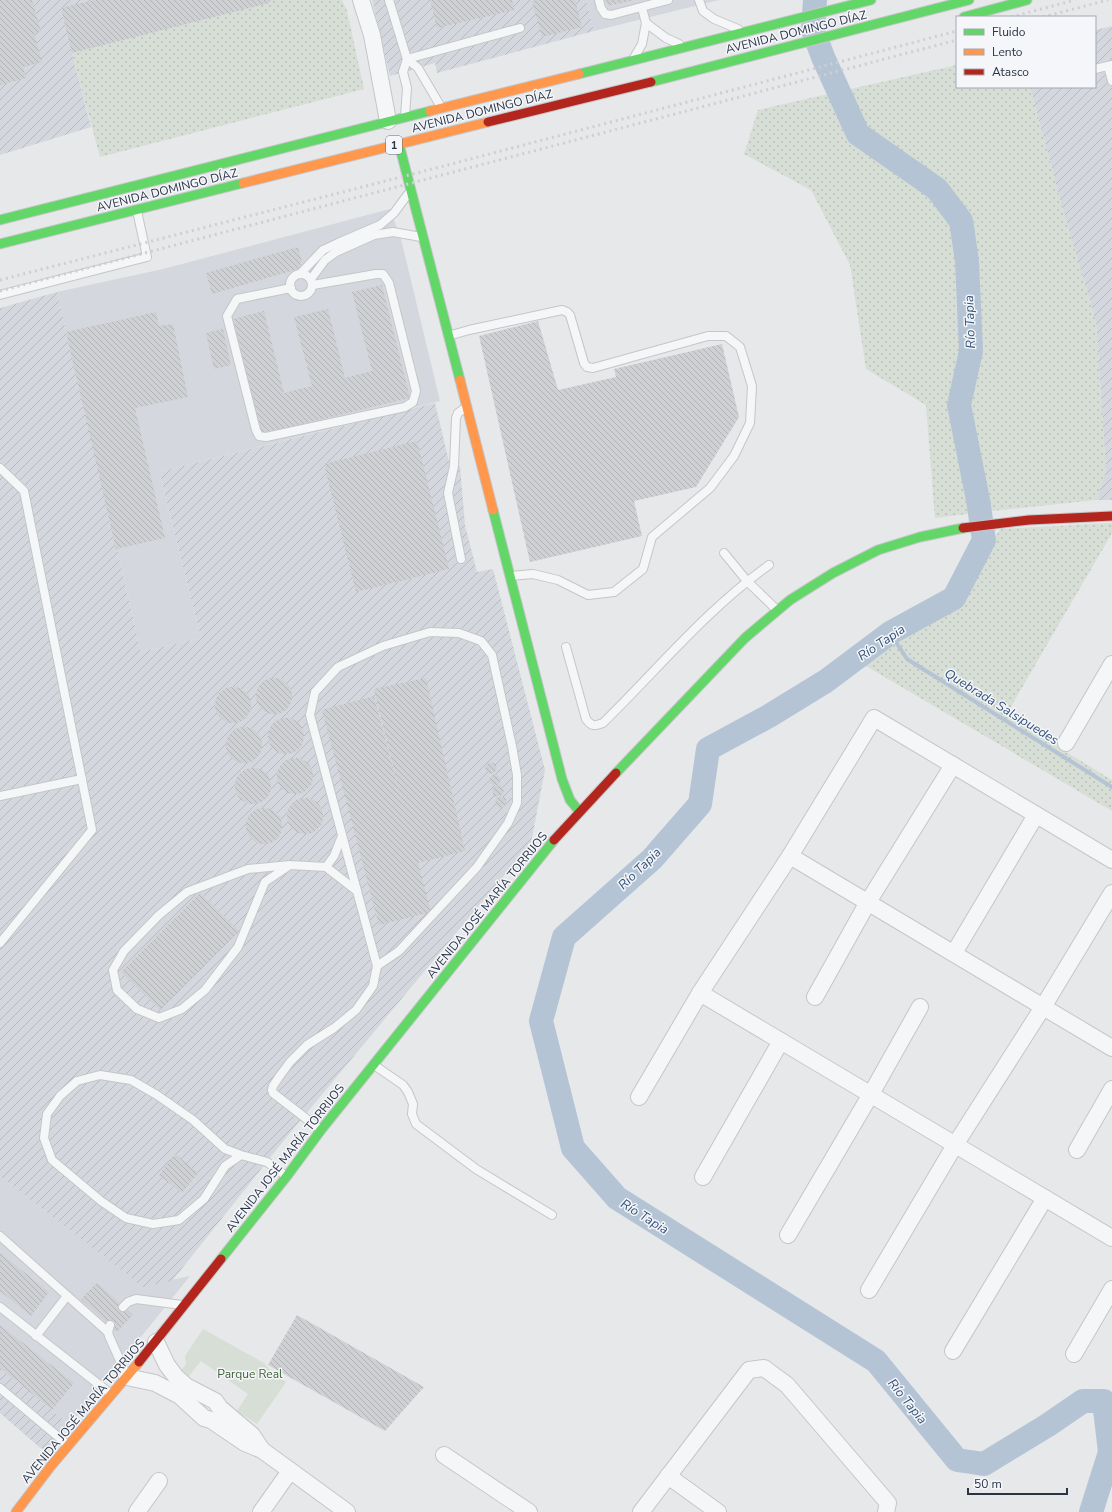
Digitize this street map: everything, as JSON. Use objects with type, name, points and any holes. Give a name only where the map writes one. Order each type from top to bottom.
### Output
[{"type":"main road","name":"AVENIDA DOMINGO DÍAZ","points":[[0,220],[871,0]]},
{"type":"main road","name":"AVENIDA DOMINGO DÍAZ","points":[[0,244],[789,47],[969,0]]},
{"type":"main road","points":[[968,16],[1027,0]]},
{"type":"main road","points":[[862,28],[905,27]]},
{"type":"main road","points":[[399,144],[562,779],[572,805],[579,811]]},
{"type":"main road","name":"AVENIDA JOSÉ MARÍA TORRIJOS","points":[[16,1512],[51,1466],[156,1342],[287,1176],[321,1130],[579,811],[745,638],[777,610],[802,592],[855,562],[892,546],[950,531],[1013,521],[1112,516]]},
{"type":"street","points":[[361,0],[372,35],[388,121]]},
{"type":"street","points":[[1066,743],[1112,664]]},
{"type":"street","points":[[639,1097],[700,993],[790,856],[874,718],[1112,860]]},
{"type":"street","points":[[815,997],[868,902],[953,765]]},
{"type":"street","points":[[954,953],[1036,815]]},
{"type":"street","points":[[790,856],[1112,1048]]},
{"type":"street","points":[[870,1290],[955,1145],[1043,1007],[1112,893]]},
{"type":"street","points":[[700,993],[1112,1238]]},
{"type":"street","points":[[788,1235],[920,1007]]},
{"type":"street","points":[[703,1177],[781,1041]]},
{"type":"street","points":[[1077,1150],[1112,1088]]},
{"type":"street","points":[[953,1351],[1044,1198]]},
{"type":"street","points":[[1074,1354],[1112,1289]]},
{"type":"street","points":[[156,1342],[167,1365],[176,1377],[186,1386],[215,1401],[216,1414]]},
{"type":"street","points":[[641,1512],[749,1370],[764,1368],[787,1385],[888,1503],[886,1512]]},
{"type":"street","points":[[127,1377],[155,1383],[180,1396],[204,1418],[216,1414],[252,1434],[262,1450],[347,1512]]},
{"type":"street","points":[[193,1409],[196,1400],[204,1395]]},
{"type":"street","points":[[444,1455],[529,1512]]},
{"type":"street","points":[[261,1512],[290,1471]]},
{"type":"street","points":[[668,1476],[718,1512]]},
{"type":"street","points":[[137,1512],[158,1481]]},
{"type":"lane","points":[[389,0],[407,60],[403,72],[407,88],[404,117]]},
{"type":"lane","points":[[599,0],[601,8],[605,14],[611,15],[668,0]]},
{"type":"lane","points":[[699,0],[703,11],[714,19],[748,32]]},
{"type":"lane","points":[[633,60],[642,44],[646,22],[642,8]]},
{"type":"lane","points":[[646,22],[666,38],[687,47]]},
{"type":"lane","points":[[407,60],[520,28]]},
{"type":"lane","points":[[407,60],[418,68],[442,108]]},
{"type":"lane","points":[[1096,69],[1110,66],[1112,81]]},
{"type":"lane","points":[[290,288],[290,284],[294,278],[300,274],[323,250],[338,242],[380,225],[394,213],[411,190]]},
{"type":"lane","points":[[0,295],[147,257],[137,210]]},
{"type":"lane","points":[[290,288],[298,296],[305,296],[310,292],[312,282],[325,260],[336,252],[374,235],[393,232],[423,238]]},
{"type":"lane","points":[[300,274],[306,276],[312,282]]},
{"type":"lane","points":[[290,288],[237,298],[227,316],[256,430],[259,436],[266,437],[405,407],[413,402],[416,391],[389,283],[383,274],[312,282]]},
{"type":"lane","points":[[448,336],[562,310],[570,315],[584,362],[587,367],[593,368],[708,336],[726,336],[740,347],[752,386],[750,422],[734,456],[710,488],[652,537],[643,569],[614,592],[588,595],[558,580],[533,574],[510,576]]},
{"type":"lane","points":[[461,559],[448,493],[454,466],[456,418],[458,413],[467,408]]},
{"type":"lane","points":[[0,468],[24,491],[92,830],[0,943]]},
{"type":"lane","points":[[724,553],[748,581],[777,610]]},
{"type":"lane","points":[[566,647],[586,719],[590,724],[595,726],[603,723],[687,635],[748,581],[770,566]]},
{"type":"lane","points":[[321,1130],[273,1093],[273,1086],[278,1076],[307,1045],[334,1028],[356,1010],[373,986],[377,966],[310,715],[315,692],[338,667],[383,646],[430,632],[459,633],[481,642],[492,655],[517,774],[517,803],[508,823],[477,867],[398,951],[377,966]]},
{"type":"lane","points":[[0,796],[82,780]]},
{"type":"lane","points":[[326,867],[334,856],[342,836]]},
{"type":"lane","points":[[290,865],[265,882],[238,947],[205,990],[182,1009],[159,1018],[137,1009],[117,990],[112,970],[124,951],[159,915],[187,892],[248,869],[290,865],[326,867],[357,891]]},
{"type":"lane","points":[[374,1064],[403,1085],[408,1092],[413,1104],[412,1114],[416,1124],[476,1169],[552,1214]]},
{"type":"lane","points":[[241,1155],[224,1166],[204,1200],[179,1220],[153,1224],[126,1218],[101,1201],[52,1160],[44,1138],[47,1114],[60,1096],[77,1081],[100,1076],[131,1080],[157,1095],[193,1120],[225,1149],[267,1162],[287,1176]]},
{"type":"lane","points":[[0,1236],[67,1296],[109,1329],[111,1343],[127,1377]]},
{"type":"lane","points":[[36,1336],[67,1296]]},
{"type":"lane","points":[[124,1307],[128,1302],[136,1299],[185,1305]]},
{"type":"lane","points":[[0,1307],[112,1395]]},
{"type":"lane","points":[[0,1388],[69,1445]]},
{"type":"shaded area","points":[[0,0],[278,0],[72,53],[91,127],[0,155]]},
{"type":"shaded area","points":[[372,0],[586,0],[594,31],[437,73],[435,63],[390,76]]},
{"type":"shaded area","points":[[586,0],[719,0],[594,31]]},
{"type":"shaded area","points":[[1112,26],[1112,500],[1096,500],[1106,471],[1096,322],[1062,207],[1030,88],[1096,88],[1096,30]]},
{"type":"shaded area","points":[[390,209],[401,239],[440,401],[159,472],[201,638],[141,652],[57,292],[163,269]]},
{"type":"shaded area","points":[[57,292],[141,652],[201,638],[159,472],[435,403],[450,466],[460,466],[465,525],[477,572],[493,569],[545,770],[531,843],[285,1139],[172,1281],[143,1287],[0,1176],[0,308]]},
{"type":"shaded area","points":[[0,1176],[143,1286],[190,1276],[70,1425],[0,1368]]},
{"type":"shaded area","points":[[0,1368],[70,1425],[47,1451],[39,1447],[0,1413]]},
{"type":"green space","points":[[277,0],[342,0],[347,11],[364,89],[100,157],[72,53]]},
{"type":"green space","points":[[956,65],[956,88],[1030,88],[1062,207],[1096,322],[1106,471],[1096,500],[935,518],[926,405],[866,369],[850,265],[811,190],[744,154],[758,110]]},
{"type":"green space","points":[[1112,523],[1112,533],[1006,715],[1112,780],[1112,811],[861,663],[963,592],[1000,529]]},
{"type":"green space","name":"Parque Real","points":[[203,1329],[264,1363],[271,1371],[286,1382],[257,1424],[237,1411],[248,1394],[201,1361],[188,1377],[181,1371],[186,1364],[185,1356]]},
{"type":"building","points":[[0,0],[32,0],[41,32],[34,33],[42,62],[23,67],[26,78],[0,85]]},
{"type":"building","points":[[94,0],[268,0],[269,3],[72,53],[61,8]]},
{"type":"building","points":[[430,0],[512,0],[514,10],[437,28]]},
{"type":"building","points":[[575,0],[582,27],[542,37],[532,1]]},
{"type":"building","points":[[606,0],[631,0],[631,1],[608,6]]},
{"type":"building","points":[[298,247],[302,268],[212,294],[206,273]]},
{"type":"building","points":[[382,285],[410,398],[261,434],[233,319],[264,311],[284,393],[312,386],[294,317],[328,309],[345,378],[372,371],[352,292]]},
{"type":"building","points":[[156,312],[159,326],[173,324],[188,397],[135,408],[165,538],[116,549],[66,332]]},
{"type":"building","points":[[538,321],[558,390],[616,377],[614,369],[722,344],[739,417],[696,487],[634,501],[642,536],[530,562],[479,336]]},
{"type":"building","points":[[223,329],[231,365],[214,369],[206,333]]},
{"type":"building","points":[[417,441],[449,569],[356,592],[324,464]]},
{"type":"building","points":[[277,678],[287,683],[291,689],[291,703],[287,709],[281,713],[271,714],[261,709],[257,703],[256,693],[261,683],[267,679]]},
{"type":"building","points":[[426,678],[465,851],[418,863],[431,912],[379,925],[322,710],[374,696],[406,818],[374,689]]},
{"type":"building","points":[[237,687],[246,692],[250,698],[250,712],[246,718],[237,723],[229,723],[220,718],[216,712],[215,701],[220,692],[226,688]]},
{"type":"building","points":[[290,718],[299,723],[303,729],[303,743],[299,749],[290,754],[282,754],[273,749],[269,743],[268,732],[273,723],[279,719]]},
{"type":"building","points":[[248,727],[257,732],[261,738],[261,752],[257,758],[248,763],[240,763],[231,758],[227,752],[226,741],[231,732],[237,728]]},
{"type":"building","points":[[299,758],[308,763],[312,769],[312,783],[308,789],[299,794],[291,794],[282,789],[278,783],[277,772],[282,763],[288,759]]},
{"type":"building","points":[[491,762],[495,764],[497,768],[495,772],[491,774],[487,772],[485,768],[487,764]]},
{"type":"building","points":[[257,768],[266,773],[270,779],[270,793],[266,799],[257,804],[249,804],[240,799],[236,793],[235,782],[240,773],[246,769]]},
{"type":"building","points":[[495,774],[499,776],[501,780],[499,784],[495,786],[491,784],[489,780],[491,776]]},
{"type":"building","points":[[498,785],[502,787],[504,791],[502,795],[498,797],[494,795],[492,791],[494,787]]},
{"type":"building","points":[[501,796],[505,798],[507,802],[505,806],[501,808],[497,806],[495,802],[497,798]]},
{"type":"building","points":[[309,798],[318,803],[322,809],[322,823],[318,829],[309,834],[301,834],[292,829],[288,823],[287,812],[292,803],[298,799]]},
{"type":"building","points":[[268,808],[277,813],[281,819],[281,833],[277,839],[268,844],[260,844],[251,839],[247,833],[246,822],[251,813],[257,809]]},
{"type":"building","points":[[200,893],[239,931],[160,1010],[121,972]]},
{"type":"building","points":[[175,1154],[198,1173],[182,1193],[159,1175]]},
{"type":"building","points":[[0,1253],[49,1292],[31,1316],[0,1291]]},
{"type":"building","points":[[97,1283],[133,1315],[117,1332],[81,1299]]},
{"type":"building","points":[[297,1315],[424,1387],[385,1431],[268,1365]]},
{"type":"building","points":[[0,1325],[74,1383],[52,1410],[0,1368]]},
{"type":"waterway","name":"Río Tapia","points":[[815,0],[813,30],[823,57],[858,134],[937,189],[961,221],[967,261],[971,351],[959,405],[978,500],[984,540],[954,598],[890,633],[826,681],[769,716],[708,749],[700,804],[652,859],[564,937],[541,1021],[573,1148],[617,1198],[876,1361],[957,1460],[984,1464],[1048,1425],[1083,1401],[1104,1401],[1110,1452],[1091,1512]]},
{"type":"waterway","name":"Quebrada Salsipuedes","points":[[890,633],[907,659],[1112,787]]},
{"type":"railway","points":[[1015,16],[1075,0]]},
{"type":"railway","points":[[1047,16],[1108,0]]},
{"type":"railway","points":[[0,280],[440,167],[956,31]]},
{"type":"railway","points":[[0,291],[956,40]]},
{"type":"traffic: fast","points":[[579,74],[871,0]]},
{"type":"traffic: fast","points":[[651,82],[969,0]]},
{"type":"traffic: fast","points":[[968,16],[1027,0]]},
{"type":"traffic: fast","points":[[0,220],[430,111]]},
{"type":"traffic: fast","points":[[399,144],[460,380]]},
{"type":"traffic: fast","points":[[0,244],[243,183]]},
{"type":"traffic: fast","points":[[493,510],[562,779],[570,800],[579,811]]},
{"type":"traffic: fast","points":[[616,773],[745,638],[790,600],[833,573],[878,550],[920,537],[963,528]]},
{"type":"traffic: fast","points":[[221,1259],[287,1176],[321,1130],[554,840]]},
{"type":"traffic: slow","points":[[430,111],[579,74]]},
{"type":"traffic: slow","points":[[243,183],[488,122]]},
{"type":"traffic: slow","points":[[460,380],[493,510]]},
{"type":"traffic: slow","points":[[16,1512],[51,1466],[139,1362]]},
{"type":"traffic: jam","points":[[488,122],[651,82]]},
{"type":"traffic: jam","points":[[963,528],[1029,520],[1112,516]]},
{"type":"traffic: jam","points":[[554,840],[616,773]]},
{"type":"traffic: jam","points":[[139,1362],[221,1259]]}]
